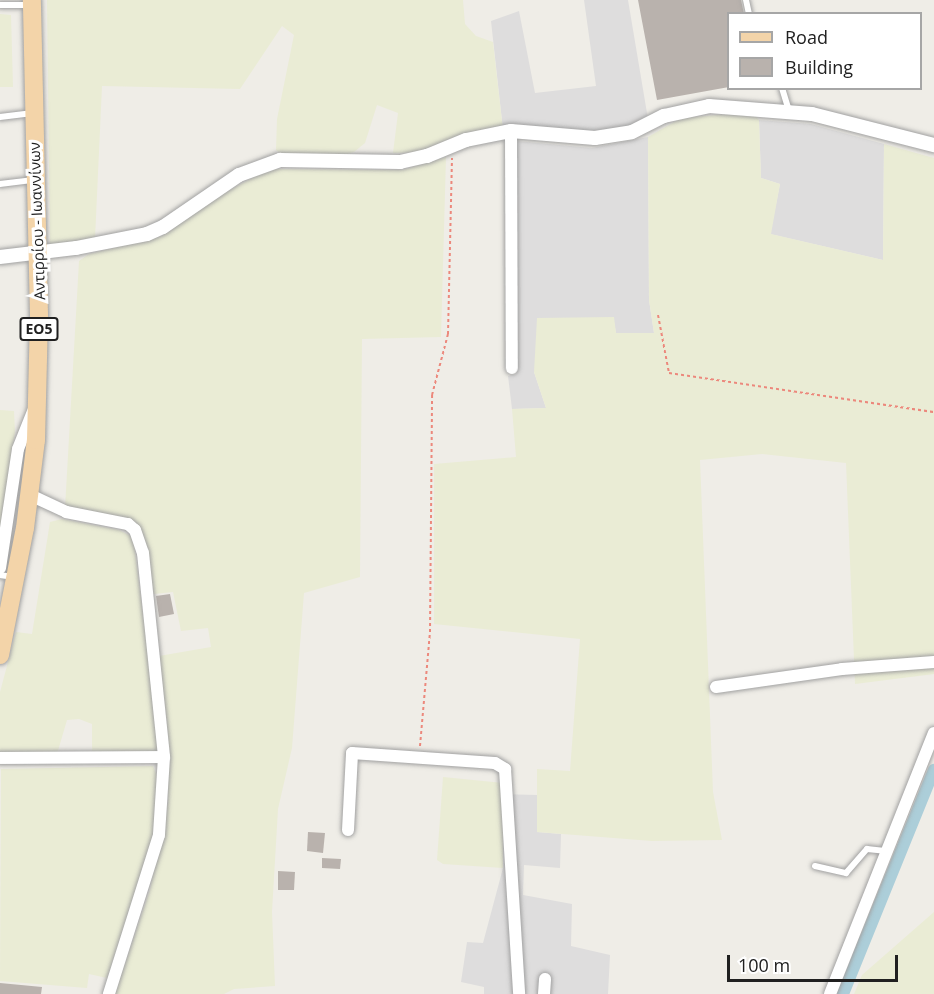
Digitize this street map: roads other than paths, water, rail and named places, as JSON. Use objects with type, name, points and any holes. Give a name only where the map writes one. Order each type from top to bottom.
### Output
[{"type":"main road","name":"Αντιρρίου - Ιωαννίνων","points":[[0,655],[5,573],[30,495],[37,404],[32,3]]},
{"type":"street","points":[[0,257],[36,254],[147,234],[172,221],[213,190],[266,163],[290,158],[400,162],[450,146],[511,131],[595,138],[632,132],[664,116],[693,109],[727,105],[789,111],[934,145]]},
{"type":"street","points":[[511,131],[512,368]]},
{"type":"street","points":[[5,573],[18,449],[37,404]]},
{"type":"street","points":[[30,495],[66,512],[128,524],[135,530],[145,574],[164,756],[159,835],[109,994]]},
{"type":"street","points":[[716,687],[842,669],[934,662]]},
{"type":"street","points":[[830,994],[885,851],[934,733]]},
{"type":"street","points":[[348,830],[352,753],[495,763],[505,769],[519,994]]},
{"type":"street","points":[[0,758],[164,756]]},
{"type":"street","points":[[544,994],[545,979]]},
{"type":"lane","points":[[0,5],[32,3]]},
{"type":"lane","points":[[783,90],[789,111]]},
{"type":"lane","points":[[0,117],[34,113]]},
{"type":"lane","points":[[0,184],[35,180]]},
{"type":"lane","points":[[815,866],[846,873],[867,849],[885,851]]},
{"type":"waterway","points":[[843,994],[934,770]]}]
